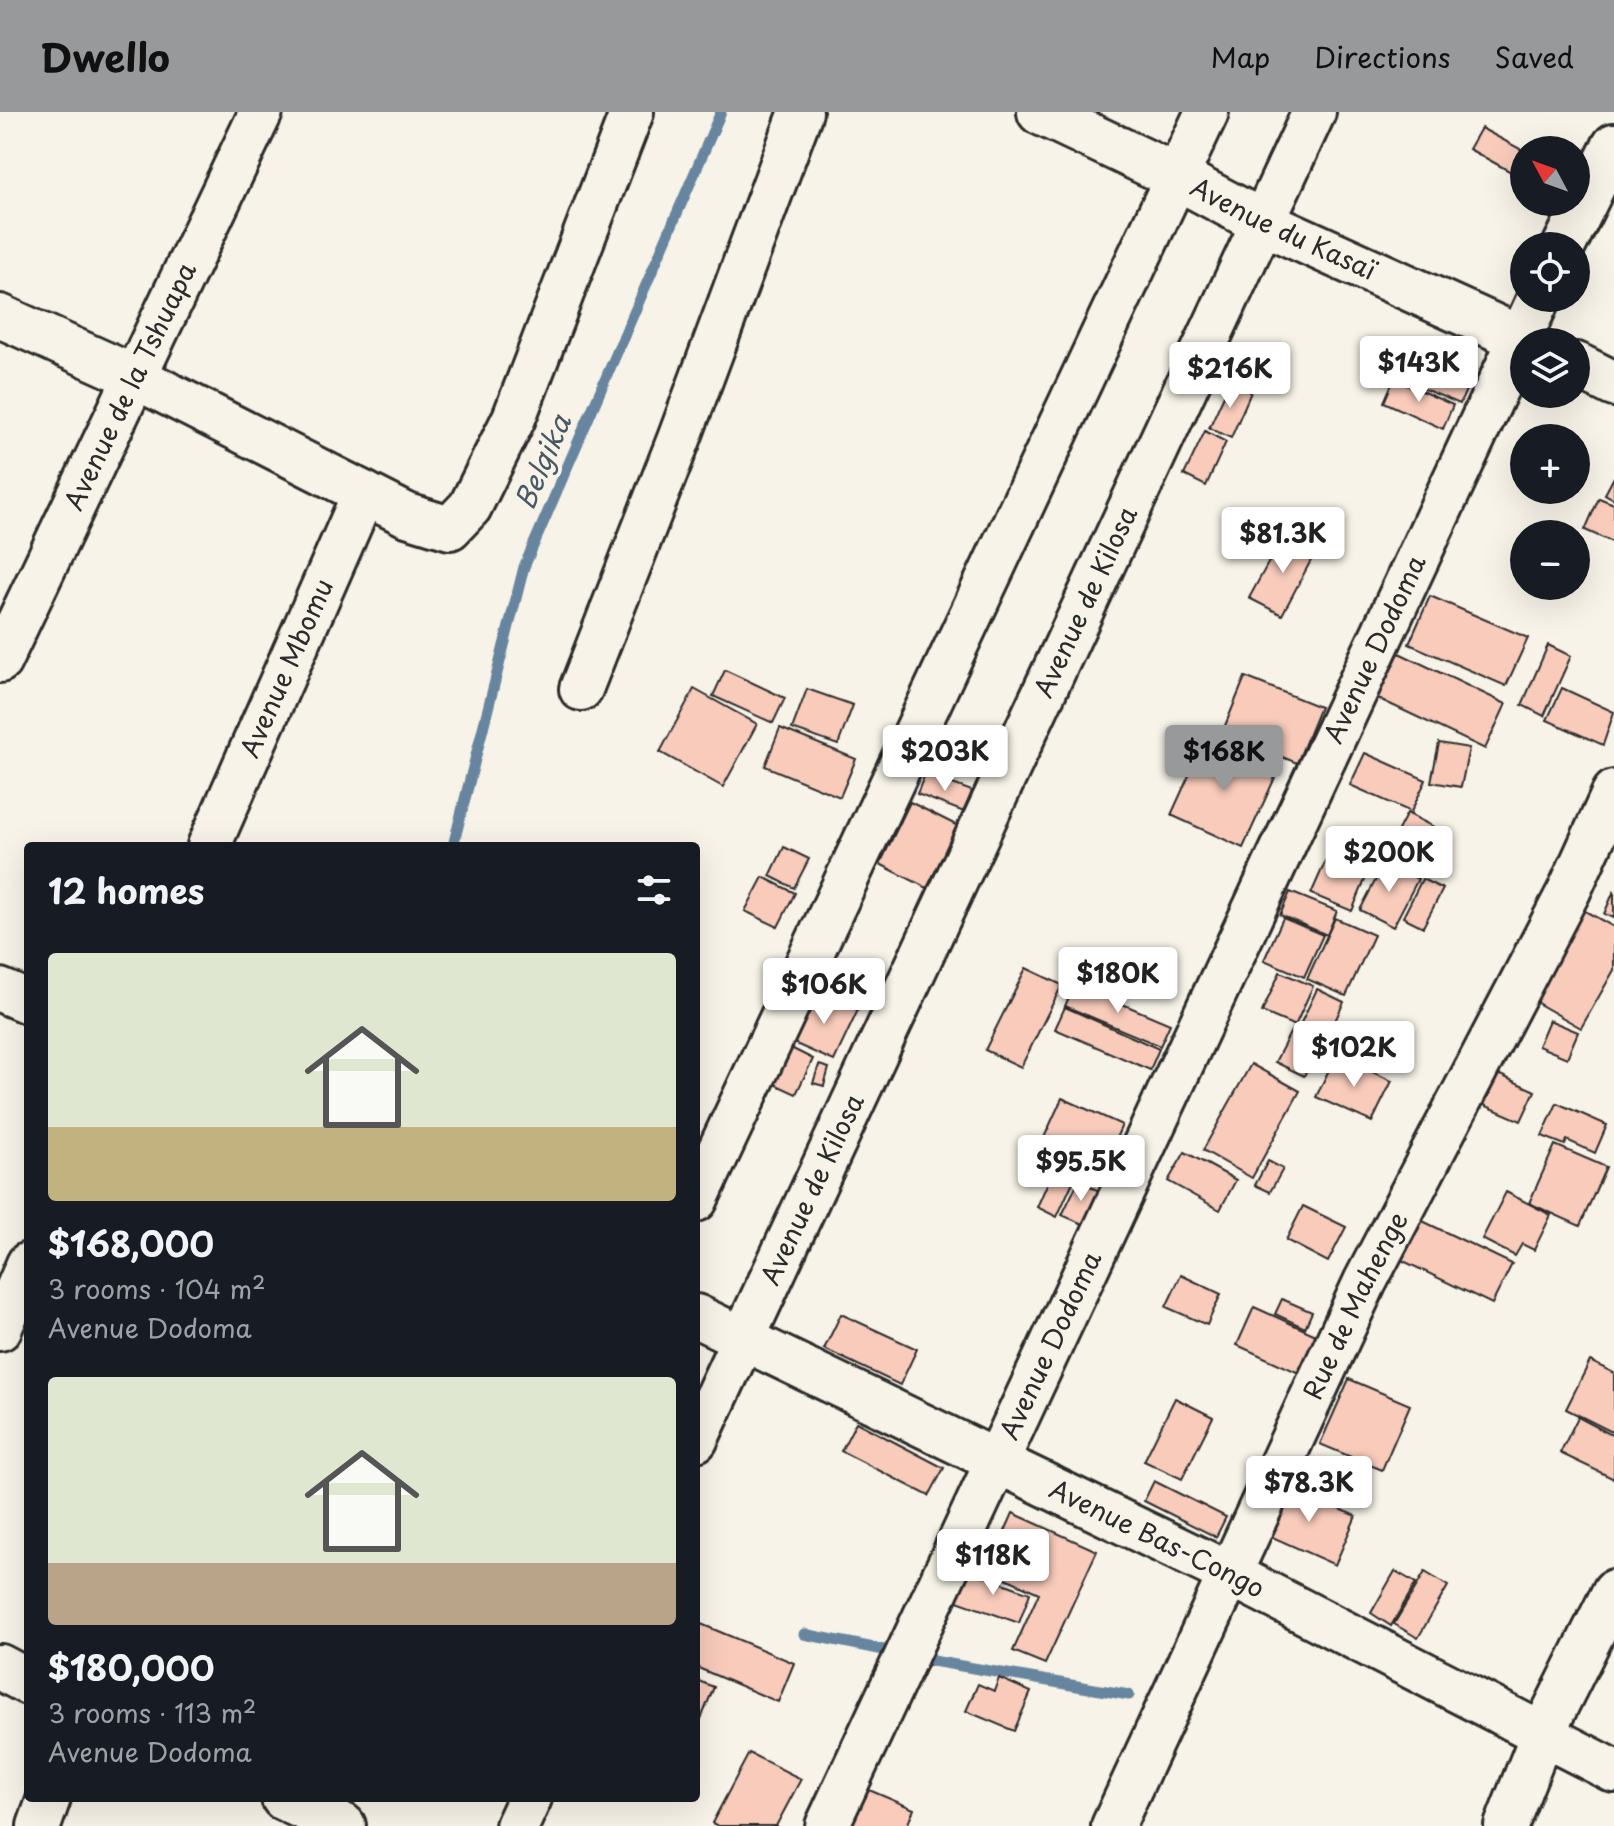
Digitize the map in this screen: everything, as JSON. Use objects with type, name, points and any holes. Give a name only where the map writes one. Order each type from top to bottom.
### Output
[{"type":"street","name":"Avenue de la Tshuapa","points":[[0,661],[261,112]]},
{"type":"street","points":[[0,316],[137,378],[407,515],[450,528],[470,507],[514,418],[632,112]]},
{"type":"street","points":[[581,689],[679,439],[801,112]]},
{"type":"street","name":"Avenue du Kasaï","points":[[1040,112],[1262,220],[1510,334]]},
{"type":"street","points":[[700,1191],[1207,112]]},
{"type":"street","name":"Avenue de Kilosa","points":[[700,1431],[740,1339],[1314,112]]},
{"type":"street","points":[[1571,232],[1614,145]]},
{"type":"street","name":"Avenue Dodoma","points":[[827,1826],[1510,368]]},
{"type":"street","points":[[1590,372],[1614,384]]},
{"type":"street","name":"Avenue Mbomu","points":[[211,842],[364,493]]},
{"type":"street","name":"Rue de Mahenge","points":[[1113,1826],[1232,1575],[1365,1282],[1569,891],[1614,792]]},
{"type":"street","points":[[0,990],[24,1000]]},
{"type":"street","points":[[0,1329],[24,1273]]},
{"type":"street","name":"Avenue Bas-Congo","points":[[700,1318],[997,1458],[1614,1771]]},
{"type":"street","points":[[1506,1826],[1542,1735],[1614,1591]]},
{"type":"street","points":[[0,1667],[24,1680]]},
{"type":"street","points":[[39,1826],[48,1802]]},
{"type":"street","points":[[292,1802],[342,1825]]},
{"type":"street","points":[[517,1826],[528,1802]]},
{"type":"building","points":[[1481,128],[1510,144],[1510,171],[1469,149]]},
{"type":"building","points":[[1404,348],[1472,376],[1460,404],[1393,376]]},
{"type":"building","points":[[1394,379],[1453,405],[1443,429],[1384,402]]},
{"type":"building","points":[[1230,382],[1251,392],[1231,438],[1209,428]]},
{"type":"building","points":[[1205,431],[1226,442],[1206,486],[1184,475]]},
{"type":"building","points":[[1614,477],[1614,499],[1605,494]]},
{"type":"building","points":[[1599,498],[1614,504],[1614,543],[1590,532],[1589,520]]},
{"type":"building","points":[[1284,534],[1316,551],[1282,615],[1249,598]]},
{"type":"building","points":[[1430,596],[1528,638],[1506,686],[1409,644]]},
{"type":"building","points":[[1548,645],[1571,656],[1544,716],[1522,705]]},
{"type":"building","points":[[1399,653],[1506,704],[1485,749],[1377,698]]},
{"type":"building","points":[[725,670],[785,698],[773,723],[713,696]]},
{"type":"building","points":[[1245,677],[1320,707],[1297,763],[1222,733]]},
{"type":"building","points":[[1562,688],[1614,712],[1603,745],[1547,720]]},
{"type":"building","points":[[694,689],[757,724],[723,787],[660,752]]},
{"type":"building","points":[[807,689],[853,705],[838,745],[792,729]]},
{"type":"building","points":[[780,728],[856,759],[840,797],[765,766]]},
{"type":"building","points":[[1206,738],[1278,771],[1243,848],[1171,815]]},
{"type":"building","points":[[1439,743],[1469,748],[1461,787],[1431,782]]},
{"type":"building","points":[[1365,753],[1426,780],[1411,812],[1350,785]]},
{"type":"building","points":[[925,774],[972,791],[964,812],[917,794]]},
{"type":"building","points":[[910,802],[958,826],[927,888],[880,864]]},
{"type":"building","points":[[1407,813],[1445,833],[1432,861],[1394,838]]},
{"type":"building","points":[[784,847],[809,859],[794,888],[770,876]]},
{"type":"building","points":[[1330,851],[1370,868],[1352,911],[1311,894]]},
{"type":"building","points":[[1385,862],[1418,879],[1393,927],[1360,910]]},
{"type":"building","points":[[763,877],[795,893],[778,927],[745,911]]},
{"type":"building","points":[[1422,879],[1443,889],[1423,927],[1403,917]]},
{"type":"building","points":[[1614,891],[1614,918],[1604,914]]},
{"type":"building","points":[[1290,892],[1337,911],[1327,935],[1280,915]]},
{"type":"building","points":[[1576,906],[1614,927],[1614,970],[1581,1028],[1525,996]]},
{"type":"building","points":[[1283,918],[1323,935],[1304,977],[1264,960]]},
{"type":"building","points":[[1335,918],[1374,935],[1346,996],[1307,979]]},
{"type":"building","points":[[1026,968],[1062,985],[1021,1067],[985,1050]]},
{"type":"building","points":[[1280,972],[1313,986],[1295,1026],[1262,1012]]},
{"type":"building","points":[[1075,984],[1170,1024],[1160,1046],[1065,1006]]},
{"type":"building","points":[[1317,989],[1344,1002],[1325,1042],[1298,1029]]},
{"type":"building","points":[[813,990],[858,1010],[834,1061],[789,1041]]},
{"type":"building","points":[[1065,1007],[1159,1049],[1150,1070],[1055,1029]]},
{"type":"building","points":[[1549,1020],[1578,1032],[1567,1058],[1538,1046]]},
{"type":"building","points":[[1292,1029],[1320,1043],[1304,1076],[1275,1062]]},
{"type":"building","points":[[785,1045],[813,1059],[796,1094],[768,1081]]},
{"type":"building","points":[[1336,1055],[1392,1081],[1372,1122],[1316,1097]]},
{"type":"building","points":[[1251,1064],[1300,1091],[1252,1178],[1203,1150]]},
{"type":"building","points":[[819,1065],[829,1068],[824,1086],[813,1083]]},
{"type":"building","points":[[1498,1074],[1535,1091],[1521,1121],[1484,1105]]},
{"type":"building","points":[[1062,1098],[1122,1125],[1102,1169],[1042,1142]]},
{"type":"building","points":[[1557,1103],[1607,1125],[1595,1153],[1567,1140],[1565,1145],[1542,1136]]},
{"type":"building","points":[[1555,1145],[1606,1167],[1580,1226],[1529,1203]]},
{"type":"building","points":[[1185,1152],[1236,1180],[1220,1210],[1168,1181]]},
{"type":"building","points":[[1268,1161],[1283,1169],[1270,1192],[1255,1185]]},
{"type":"building","points":[[1055,1166],[1076,1175],[1057,1217],[1037,1207]]},
{"type":"building","points":[[1078,1182],[1100,1191],[1085,1225],[1062,1215]]},
{"type":"building","points":[[1506,1192],[1551,1215],[1534,1250],[1522,1244],[1515,1256],[1482,1239]]},
{"type":"building","points":[[1303,1206],[1346,1227],[1328,1262],[1286,1240]]},
{"type":"building","points":[[1408,1214],[1512,1264],[1492,1304],[1389,1254]]},
{"type":"building","points":[[1181,1275],[1221,1294],[1207,1325],[1166,1307]]},
{"type":"building","points":[[1282,1299],[1312,1312],[1305,1328],[1275,1314]]},
{"type":"building","points":[[1254,1307],[1316,1335],[1299,1373],[1237,1345]]},
{"type":"building","points":[[841,1314],[917,1349],[900,1385],[824,1349]]},
{"type":"building","points":[[1590,1361],[1614,1373],[1614,1433],[1566,1409]]},
{"type":"building","points":[[1349,1379],[1410,1405],[1382,1470],[1320,1444]]},
{"type":"building","points":[[1175,1398],[1213,1417],[1182,1479],[1144,1461]]},
{"type":"building","points":[[1578,1417],[1614,1436],[1614,1479],[1560,1453]]},
{"type":"building","points":[[856,1422],[944,1468],[929,1496],[841,1451]]},
{"type":"building","points":[[1154,1481],[1226,1517],[1216,1537],[1144,1501]]},
{"type":"building","points":[[1282,1484],[1356,1516],[1335,1565],[1261,1532]]},
{"type":"building","points":[[1013,1513],[1097,1551],[1045,1664],[1013,1651],[1039,1593],[988,1570]]},
{"type":"building","points":[[968,1570],[1030,1593],[1019,1623],[957,1601]]},
{"type":"building","points":[[1395,1571],[1416,1583],[1391,1626],[1371,1613]]},
{"type":"building","points":[[1425,1572],[1448,1586],[1418,1638],[1394,1624]]},
{"type":"building","points":[[701,1624],[794,1663],[778,1702],[700,1669]]},
{"type":"building","points":[[999,1678],[1031,1692],[1014,1731],[966,1711],[978,1684],[994,1691]]},
{"type":"building","points":[[700,1682],[714,1687],[700,1721]]},
{"type":"building","points":[[749,1753],[801,1779],[776,1826],[718,1826],[712,1823]]},
{"type":"building","points":[[862,1787],[914,1809],[907,1826],[844,1826]]},
{"type":"waterway","name":"Belgika","points":[[454,842],[524,567],[721,112]]},
{"type":"waterway","points":[[804,1634],[889,1651]]},
{"type":"waterway","points":[[927,1660],[1129,1695]]}]
